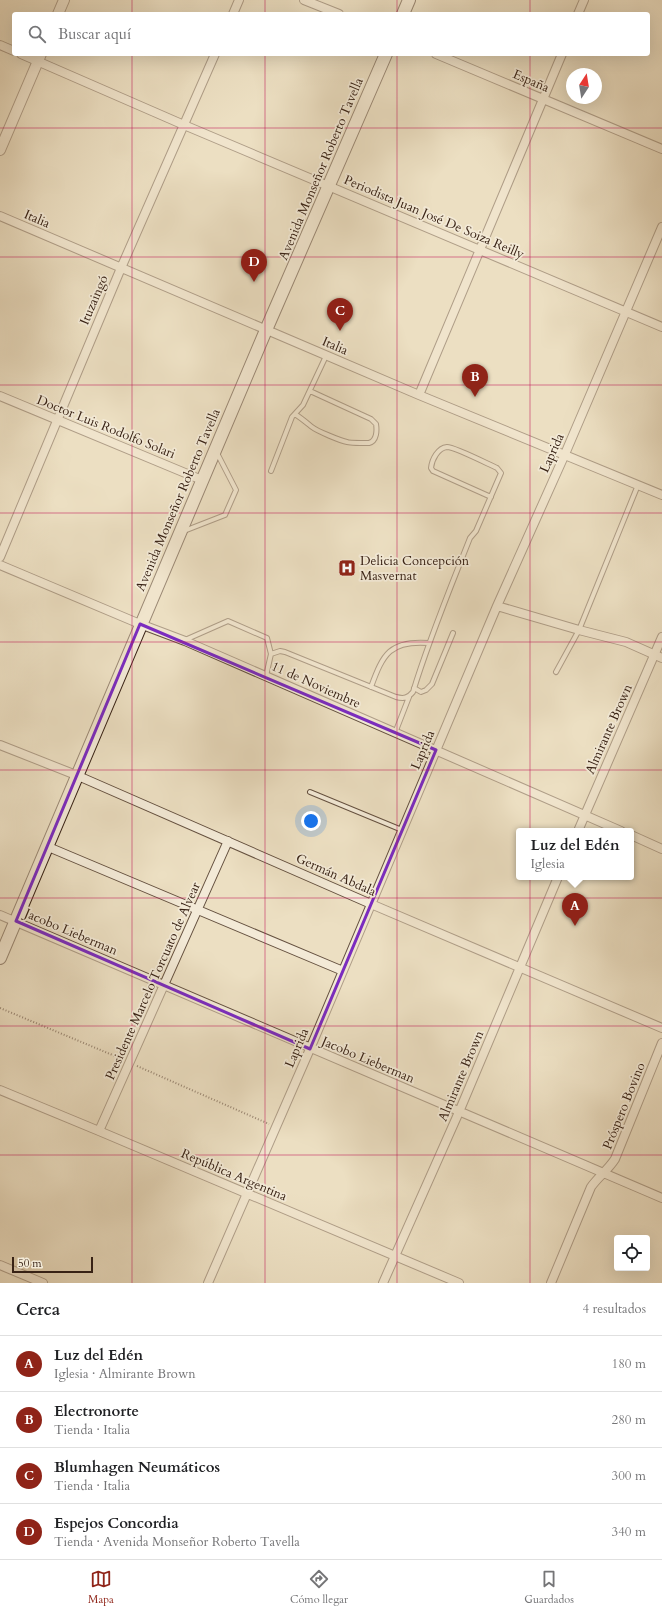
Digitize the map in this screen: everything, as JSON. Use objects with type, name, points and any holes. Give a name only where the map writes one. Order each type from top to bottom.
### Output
[{"type":"main road","points":[[404,12],[409,0]]},
{"type":"main road","name":"Avenida Monseñor Roberto Tavella","points":[[0,958],[140,624],[385,56]]},
{"type":"street","points":[[59,12],[64,0]]},
{"type":"street","points":[[234,12],[239,0]]},
{"type":"street","points":[[304,0],[334,12]]},
{"type":"street","points":[[579,12],[584,0]]},
{"type":"street","points":[[0,45],[12,50]]},
{"type":"street","name":"Periodista Juan José De Soiza Reilly","points":[[30,56],[40,58],[184,125],[662,327]]},
{"type":"street","name":"Ituzaingó","points":[[0,556],[121,268],[214,56]]},
{"type":"street","name":"España","points":[[441,56],[662,149]]},
{"type":"street","points":[[419,396],[561,56]]},
{"type":"street","points":[[0,150],[40,58]]},
{"type":"street","name":"Italia","points":[[0,216],[419,396],[565,454],[662,495]]},
{"type":"street","name":"Laprida","points":[[208,1283],[343,971],[497,606],[565,454],[662,227]]},
{"type":"street","name":"Doctor Luis Rodolfo Solari","points":[[0,396],[202,480]]},
{"type":"street","name":"11 de Noviembre","points":[[0,565],[140,624],[185,640],[614,828]]},
{"type":"street","points":[[497,606],[626,642],[658,656]]},
{"type":"street","name":"Almirante Brown","points":[[579,828],[658,656],[662,638]]},
{"type":"street","name":"Germán Abdala","points":[[0,744],[76,775],[371,904],[662,1028]]},
{"type":"street","points":[[634,836],[662,849]]},
{"type":"street","name":"Presidente Marcelo Torcuato de Alvear","points":[[99,1131],[228,841]]},
{"type":"street","points":[[46,846],[197,911],[343,971]]},
{"type":"street","name":"Almirante Brown","points":[[383,1283],[459,1112],[557,880]]},
{"type":"street","name":"Jacobo Lieberman","points":[[0,915],[662,1198]]},
{"type":"street","name":"Próspero Bovino","points":[[551,1283],[591,1187],[615,1159],[662,1043]]},
{"type":"street","name":"República Argentina","points":[[0,1090],[459,1283]]},
{"type":"street","points":[[0,1264],[39,1282]]},
{"type":"lane","points":[[271,471],[292,417],[303,406],[326,356]]},
{"type":"lane","points":[[295,414],[309,423],[313,428],[349,443],[369,443],[374,440],[377,431],[376,424],[370,419],[310,391]]},
{"type":"lane","points":[[395,733],[414,688],[429,643],[470,538],[476,531],[501,473],[497,468],[451,448],[441,449],[437,452],[431,468],[434,471],[490,497]]},
{"type":"lane","points":[[179,533],[225,515],[236,490],[215,449]]},
{"type":"lane","points":[[556,672],[579,630],[638,485]]},
{"type":"lane","points":[[185,640],[228,621],[267,638],[271,654],[266,676]]},
{"type":"lane","points":[[414,688],[421,692],[426,690],[432,684],[453,633]]},
{"type":"lane","points":[[371,687],[380,662],[385,655],[408,642],[429,643]]},
{"type":"lane","points":[[271,654],[280,651],[285,652],[396,697],[409,697]]},
{"type":"lane","points":[[310,792],[402,830]]},
{"type":"highlighted area","points":[[140,624],[436,750],[310,1049],[16,921]]},
{"type":"place","name":"Espejos Concordia","points":[[254,282]]},
{"type":"place","name":"Blumhagen Neumáticos","points":[[340,331]]},
{"type":"place","name":"Electronorte","points":[[475,397]]},
{"type":"place","name":"Delicia Concepción Masvernat","points":[[347,568]]},
{"type":"place","name":"Luz del Edén","points":[[575,926]]}]
